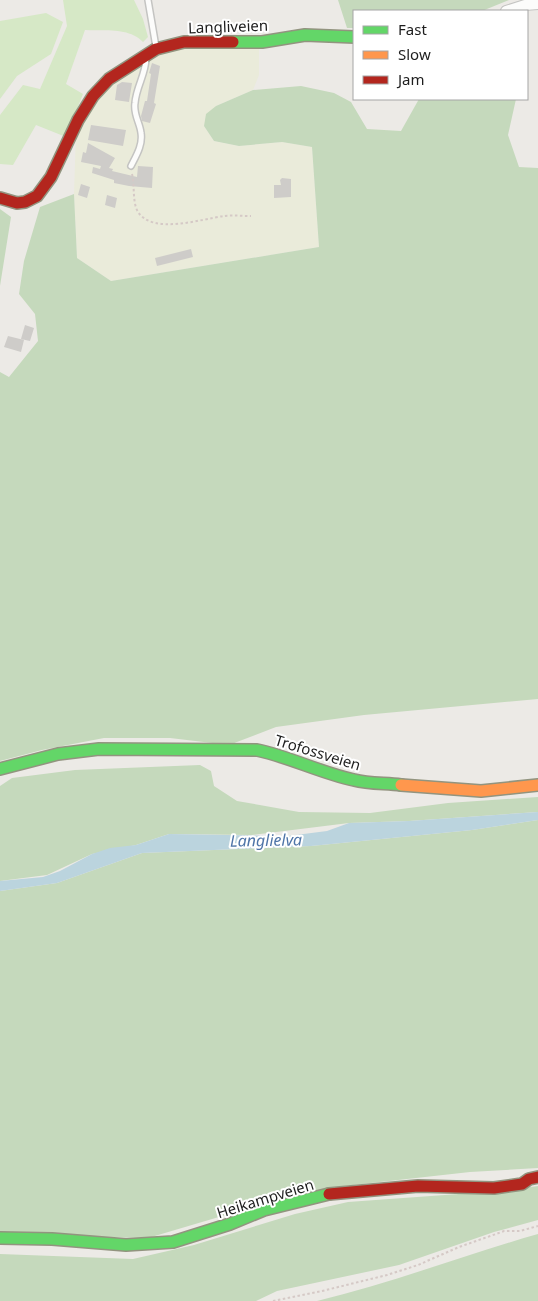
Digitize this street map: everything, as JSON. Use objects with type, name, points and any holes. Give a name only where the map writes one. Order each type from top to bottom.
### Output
[{"type":"street","points":[[509,10],[525,5],[538,4]]},
{"type":"street","name":"Langliveien","points":[[0,198],[17,203],[25,202],[37,196],[51,178],[78,120],[93,96],[109,79],[145,55],[184,42],[262,42],[306,34],[353,37]]},
{"type":"street","name":"Trofossveien","points":[[0,770],[58,754],[99,749],[257,750],[276,754],[320,771],[356,781],[481,791],[538,785]]},
{"type":"street","name":"Heikampveien","points":[[0,1238],[52,1239],[126,1245],[173,1242],[230,1224],[264,1210],[328,1194],[418,1186],[494,1188],[522,1184],[529,1179],[538,1177]]},
{"type":"lane","points":[[148,0],[156,50]]},
{"type":"lane","points":[[131,166],[141,142],[134,103],[145,70],[145,55]]},
{"type":"path","points":[[131,166],[137,210],[146,220],[157,224],[172,224],[226,216],[251,216]]},
{"type":"path","points":[[273,1301],[322,1291],[387,1274],[418,1265],[459,1247],[504,1231],[520,1231],[538,1226]]},
{"type":"green space","points":[[63,0],[134,0],[143,19],[148,37],[143,42],[137,37],[124,32],[85,30],[66,84],[83,94],[66,137],[36,125],[13,165],[0,164],[0,115],[23,85],[40,89],[67,26]]},
{"type":"green space","points":[[338,0],[509,0],[484,10],[353,10],[353,28],[347,28]]},
{"type":"green space","points":[[46,13],[63,22],[51,54],[17,76],[0,99],[0,21]]},
{"type":"green space","points":[[175,46],[259,47],[259,75],[253,90],[216,106],[204,126],[214,141],[239,146],[282,142],[312,147],[319,247],[111,281],[77,258],[74,194],[76,132],[103,89]]},
{"type":"green space","points":[[301,86],[334,93],[351,102],[367,129],[401,131],[418,100],[516,100],[508,135],[519,167],[538,168],[538,699],[364,715],[276,727],[229,745],[170,738],[104,738],[42,750],[0,761],[0,372],[9,377],[38,341],[35,314],[19,294],[24,261],[40,207],[74,194],[77,258],[111,281],[319,247],[312,147],[282,142],[239,146],[214,141],[204,126],[206,114],[216,106],[253,90]]},
{"type":"green space","points":[[0,209],[11,217],[0,286]]},
{"type":"green space","points":[[200,765],[211,771],[214,786],[237,801],[299,812],[370,813],[448,803],[538,797],[538,812],[349,823],[252,835],[169,834],[136,845],[92,854],[47,875],[0,881],[0,786],[12,778],[75,770]]},
{"type":"green space","points":[[538,820],[538,1168],[470,1172],[344,1186],[263,1204],[148,1238],[0,1235],[0,891],[57,883],[142,853],[311,846],[472,830]]},
{"type":"green space","points":[[538,1186],[538,1220],[494,1232],[399,1265],[277,1291],[256,1301],[0,1301],[0,1254],[133,1259],[194,1245],[295,1214],[348,1202],[500,1191]]},
{"type":"green space","points":[[538,1234],[538,1301],[317,1301],[373,1286]]},
{"type":"water","name":"Langlielva","points":[[538,812],[538,820],[472,830],[311,846],[142,853],[57,883],[0,891],[0,881],[43,877],[60,871],[92,854],[110,848],[136,845],[169,834],[288,836],[327,831],[349,823]]},
{"type":"building","points":[[152,63],[160,66],[154,103],[156,104],[150,123],[142,121],[141,116],[145,101],[147,101],[151,74],[149,73]]},
{"type":"building","points":[[122,82],[132,83],[129,102],[115,100],[117,85]]},
{"type":"building","points":[[91,125],[126,130],[123,146],[88,140]]},
{"type":"building","points":[[88,143],[115,158],[109,168],[113,169],[112,171],[137,177],[138,166],[153,167],[152,188],[114,183],[114,180],[92,173],[93,167],[100,169],[101,166],[81,162],[83,152],[86,153]]},
{"type":"building","points":[[282,178],[291,179],[291,197],[274,198],[274,185],[281,185],[280,180]]},
{"type":"building","points":[[81,184],[90,187],[87,198],[78,195]]},
{"type":"building","points":[[107,195],[117,198],[115,208],[105,205]]},
{"type":"building","points":[[191,249],[193,257],[157,266],[155,258]]},
{"type":"building","points":[[25,325],[34,328],[30,341],[21,339]]},
{"type":"building","points":[[8,336],[24,340],[21,352],[4,347]]},
{"type":"traffic: fast","points":[[233,42],[262,42],[305,35],[353,37]]},
{"type":"traffic: fast","points":[[0,769],[58,754],[99,749],[257,750],[354,780],[401,785]]},
{"type":"traffic: fast","points":[[0,1238],[52,1239],[126,1245],[173,1242],[230,1224],[264,1210],[329,1194]]},
{"type":"traffic: slow","points":[[401,785],[481,791],[538,785]]},
{"type":"traffic: jam","points":[[0,198],[17,203],[25,202],[37,196],[51,177],[78,120],[93,96],[109,79],[156,49],[184,42],[233,42]]},
{"type":"traffic: jam","points":[[329,1194],[418,1186],[494,1188],[522,1184],[529,1179],[538,1177]]}]
